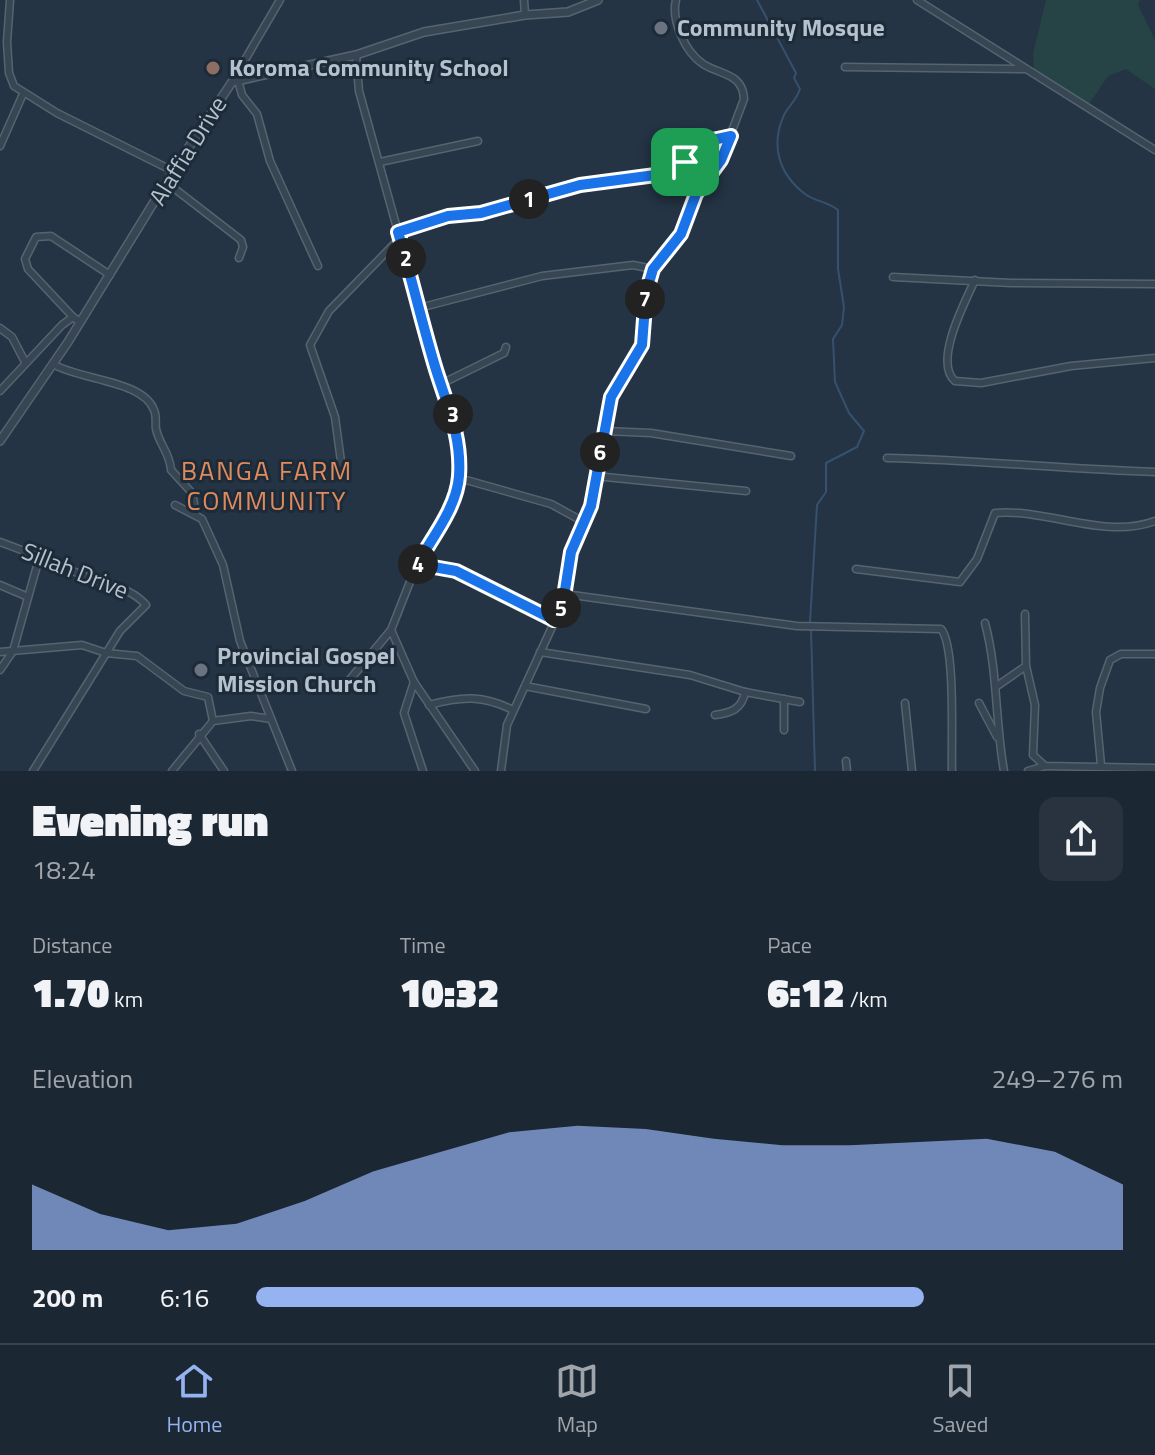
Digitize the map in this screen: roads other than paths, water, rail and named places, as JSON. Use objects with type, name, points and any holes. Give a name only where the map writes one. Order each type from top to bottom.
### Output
[{"type":"street","points":[[10,0],[9,73],[14,86],[23,94],[173,171]]},
{"type":"street","points":[[280,0],[235,81],[257,114],[270,161],[318,266]]},
{"type":"street","points":[[524,0],[525,15]]},
{"type":"street","name":"Alaffia Drive","points":[[0,391],[25,362],[76,320],[110,275],[173,171],[235,81],[356,55],[424,32],[525,15],[568,12],[598,0]]},
{"type":"street","points":[[501,771],[507,725],[565,594],[571,552],[592,500],[614,391],[642,345],[646,293],[653,269],[681,234],[696,194],[721,160],[731,136],[743,89],[733,77],[705,65],[695,56],[676,22],[676,0]]},
{"type":"street","points":[[917,0],[1155,150]]},
{"type":"street","points":[[342,689],[391,630],[417,564],[452,501],[459,478],[453,414],[441,384],[359,91],[356,55]]},
{"type":"street","points":[[845,67],[1026,69]]},
{"type":"street","points":[[0,146],[23,94]]},
{"type":"street","points":[[342,469],[335,417],[318,365],[309,350],[329,311],[399,235],[448,216],[481,213],[580,185],[663,174],[685,162],[708,141],[731,136]]},
{"type":"street","points":[[380,162],[478,141]]},
{"type":"street","points":[[166,182],[241,240],[243,247],[239,258]]},
{"type":"street","points":[[0,441],[53,364],[76,320],[28,269],[25,259],[36,237],[51,236],[110,275]]},
{"type":"street","points":[[419,308],[542,276],[633,265],[653,269]]},
{"type":"street","points":[[893,277],[1155,284]]},
{"type":"street","points":[[975,280],[951,337],[948,367],[949,376],[955,381],[981,383],[1071,366],[1155,358]]},
{"type":"street","points":[[0,328],[12,337],[25,362]]},
{"type":"street","points":[[441,384],[504,353],[506,347]]},
{"type":"street","points":[[53,364],[67,373],[122,386],[145,396],[154,409],[156,429],[170,457],[171,470],[192,493],[196,514],[206,527],[227,576],[240,641],[292,771]]},
{"type":"street","points":[[605,431],[651,433],[791,456]]},
{"type":"street","points":[[887,458],[1003,461],[1045,468],[1155,472]]},
{"type":"street","points":[[595,476],[746,491]]},
{"type":"street","points":[[459,478],[551,504],[584,522]]},
{"type":"street","points":[[175,505],[196,514]]},
{"type":"street","points":[[856,569],[960,582],[977,559],[995,513],[1046,515],[1065,521],[1116,525],[1155,521]]},
{"type":"street","name":"Sillah Drive","points":[[0,542],[129,590],[146,605],[120,631],[106,653]]},
{"type":"street","points":[[0,670],[13,651],[40,555]]},
{"type":"street","points":[[417,564],[456,571],[554,620]]},
{"type":"street","points":[[0,585],[28,597]]},
{"type":"street","points":[[565,594],[797,626],[895,626],[944,632],[950,668],[952,771]]},
{"type":"street","points":[[1025,614],[1026,666],[1035,705],[1033,755],[1045,766]]},
{"type":"street","points":[[985,623],[997,686],[998,741],[1004,771]]},
{"type":"street","points":[[391,630],[414,682],[475,771]]},
{"type":"street","points":[[0,652],[82,645],[106,653],[137,656],[184,691],[208,697],[213,721]]},
{"type":"street","points":[[540,652],[690,675],[745,692],[800,702]]},
{"type":"street","points":[[33,771],[106,653]]},
{"type":"street","points":[[1101,765],[1096,712],[1110,660],[1121,654],[1155,654]]},
{"type":"street","points":[[997,686],[1026,666]]},
{"type":"street","points":[[414,682],[404,713],[423,771]]},
{"type":"street","points":[[525,686],[646,709]]},
{"type":"street","points":[[715,715],[731,713],[742,704],[745,692]]},
{"type":"street","points":[[429,705],[465,696],[482,697],[513,710]]},
{"type":"street","points":[[784,699],[784,730]]},
{"type":"street","points":[[905,703],[912,771]]},
{"type":"street","points":[[979,703],[998,741]]},
{"type":"street","points":[[172,771],[199,734],[213,721],[251,716],[271,719]]},
{"type":"street","points":[[199,734],[224,771]]},
{"type":"street","points":[[846,761],[847,771]]},
{"type":"street","points":[[1028,771],[1045,766],[1155,768]]},
{"type":"waterway","points":[[757,0],[796,73],[794,78],[800,89],[780,126],[778,148],[783,168],[805,194],[838,210],[838,269],[844,307],[842,325],[833,339],[835,382],[849,413],[864,431],[857,447],[826,463],[826,492],[817,505],[810,622]]},
{"type":"waterway","points":[[811,629],[815,771]]},
{"type":"place","name":"Community Mosque","points":[[661,28]]},
{"type":"place","name":"Koroma Community School","points":[[213,68]]},
{"type":"place","name":"Provincial Gospel Mission Church","points":[[201,670]]},
{"type":"district","name":"BANGA FARM COMMUNITY","points":[[267,486]]}]
